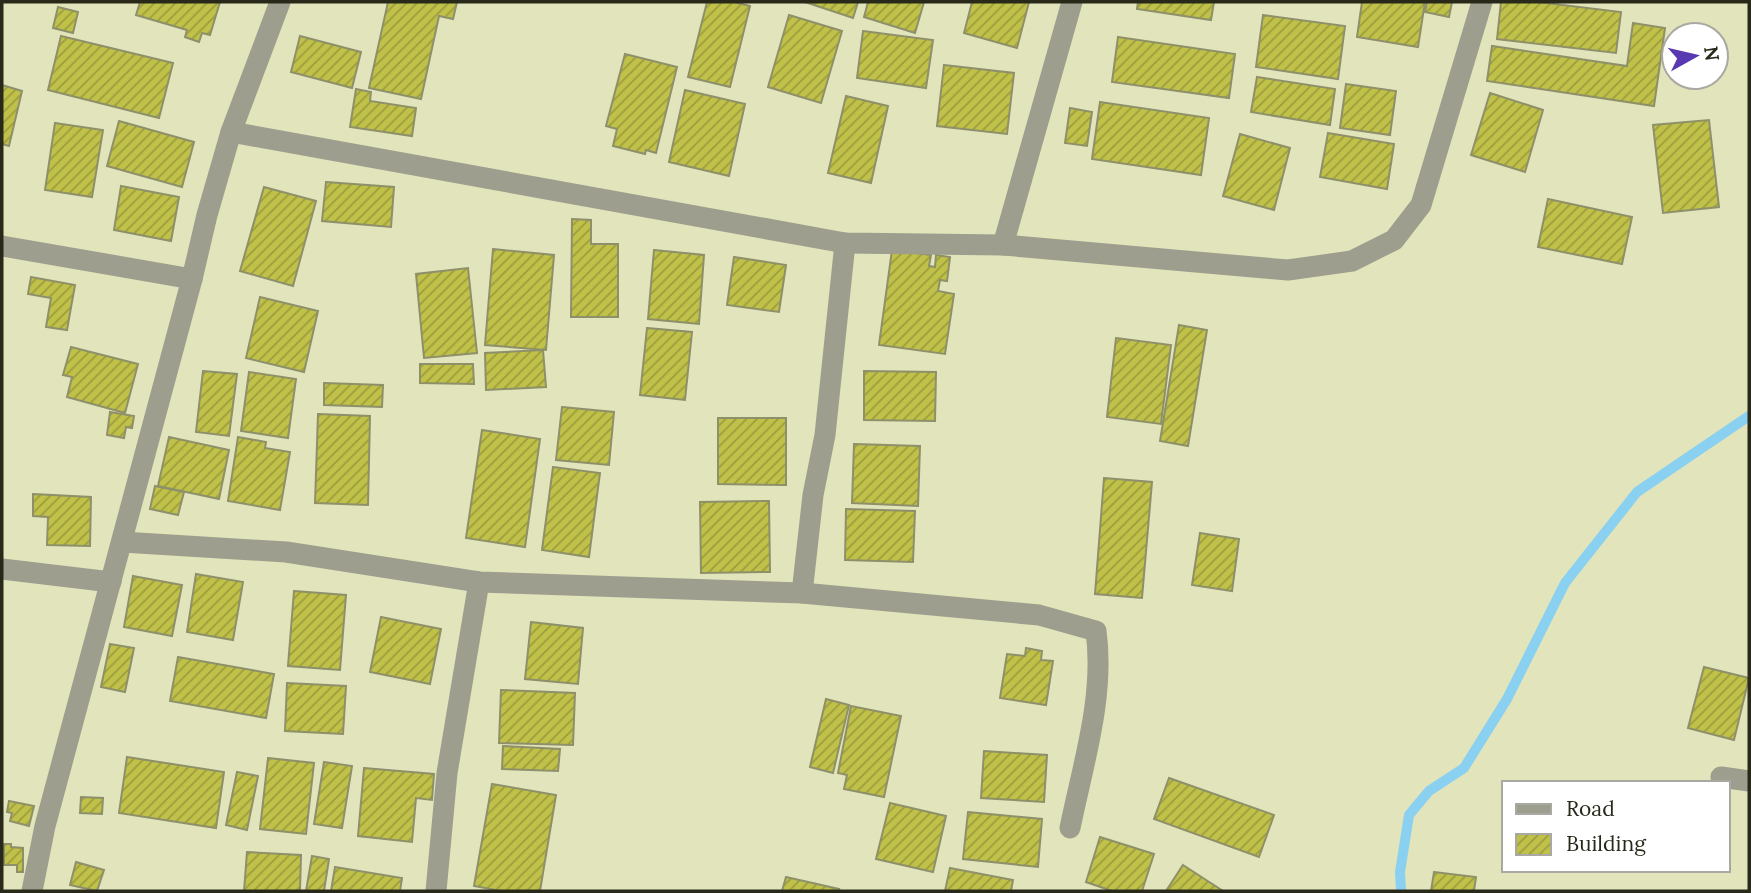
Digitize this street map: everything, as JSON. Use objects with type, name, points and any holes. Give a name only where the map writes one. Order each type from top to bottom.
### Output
[{"type":"street","points":[[32,891],[45,825],[231,132],[280,2]]},
{"type":"street","points":[[1003,245],[1072,2]]},
{"type":"street","points":[[231,132],[845,243],[1003,245],[1288,270],[1352,261],[1394,240],[1420,205],[1482,2]]},
{"type":"street","points":[[802,593],[813,495],[825,435],[845,243]]},
{"type":"street","points":[[2,246],[192,279]]},
{"type":"street","points":[[122,542],[286,552],[479,582],[802,593],[1039,615],[1096,631],[1100,659],[1092,721],[1070,828]]},
{"type":"street","points":[[2,569],[111,582]]},
{"type":"street","points":[[436,891],[447,773],[479,582]]},
{"type":"street","points":[[1721,777],[1749,781]]},
{"type":"building","points":[[140,2],[220,2],[210,35],[202,33],[199,42],[185,37],[187,30],[136,15]]},
{"type":"building","points":[[388,2],[457,2],[453,19],[439,16],[421,99],[369,88]]},
{"type":"building","points":[[707,2],[734,2],[750,6],[730,87],[688,77]]},
{"type":"building","points":[[805,2],[858,2],[853,18]]},
{"type":"building","points":[[868,2],[924,2],[915,33],[864,17]]},
{"type":"building","points":[[972,2],[1029,2],[1017,48],[964,33]]},
{"type":"building","points":[[1138,2],[1214,2],[1211,20],[1137,9]]},
{"type":"building","points":[[1362,2],[1425,2],[1418,47],[1357,37]]},
{"type":"building","points":[[1427,2],[1452,2],[1449,17],[1425,12]]},
{"type":"building","points":[[1501,2],[1538,2],[1621,12],[1616,53],[1497,39]]},
{"type":"building","points":[[58,7],[78,12],[73,33],[53,28]]},
{"type":"building","points":[[789,15],[842,31],[821,103],[768,87]]},
{"type":"building","points":[[1263,15],[1345,26],[1338,79],[1256,67]]},
{"type":"building","points":[[1633,23],[1660,27],[1660,63],[1654,106],[1487,81],[1492,46],[1627,66]]},
{"type":"building","points":[[863,31],[933,40],[926,88],[857,78]]},
{"type":"building","points":[[61,36],[173,63],[159,118],[48,90]]},
{"type":"building","points":[[300,36],[361,52],[352,88],[291,72]]},
{"type":"building","points":[[1118,37],[1235,54],[1229,98],[1112,82]]},
{"type":"building","points":[[625,54],[677,67],[656,153],[646,150],[645,154],[613,146],[617,129],[606,126]]},
{"type":"building","points":[[944,65],[1014,73],[1007,134],[937,126]]},
{"type":"building","points":[[1257,77],[1335,89],[1330,125],[1251,112]]},
{"type":"building","points":[[1346,84],[1396,91],[1390,135],[1340,128]]},
{"type":"building","points":[[2,85],[22,91],[9,146],[2,144]]},
{"type":"building","points":[[356,89],[371,92],[370,101],[416,108],[412,136],[350,127]]},
{"type":"building","points":[[685,90],[745,104],[729,176],[669,162]]},
{"type":"building","points":[[1490,93],[1543,110],[1525,172],[1471,155]]},
{"type":"building","points":[[846,96],[888,106],[871,183],[828,173]]},
{"type":"building","points":[[1100,102],[1209,118],[1201,175],[1092,159]]},
{"type":"building","points":[[1070,108],[1092,112],[1087,146],[1065,143]]},
{"type":"building","points":[[1709,120],[1719,207],[1663,213],[1653,125]]},
{"type":"building","points":[[119,121],[194,142],[182,187],[107,166]]},
{"type":"building","points":[[55,123],[103,130],[92,197],[45,190]]},
{"type":"building","points":[[1328,133],[1394,144],[1387,189],[1320,177]]},
{"type":"building","points":[[1240,134],[1290,148],[1274,210],[1223,196]]},
{"type":"building","points":[[326,182],[394,187],[391,227],[322,221]]},
{"type":"building","points":[[121,186],[179,197],[171,241],[114,230]]},
{"type":"building","points":[[264,187],[316,201],[293,286],[240,271]]},
{"type":"building","points":[[1548,199],[1632,217],[1622,264],[1538,247]]},
{"type":"building","points":[[572,219],[591,220],[591,244],[618,244],[618,317],[571,317]]},
{"type":"building","points":[[493,249],[554,255],[546,350],[485,345]]},
{"type":"building","points":[[654,250],[704,255],[699,324],[648,319]]},
{"type":"building","points":[[892,250],[931,255],[929,266],[935,267],[936,255],[950,257],[947,281],[940,280],[938,291],[954,294],[945,354],[879,345]]},
{"type":"building","points":[[734,257],[786,265],[779,312],[727,305]]},
{"type":"building","points":[[468,268],[477,353],[424,358],[416,274]]},
{"type":"building","points":[[31,277],[75,285],[67,330],[46,327],[51,298],[28,294]]},
{"type":"building","points":[[260,297],[318,311],[304,372],[246,358]]},
{"type":"building","points":[[1179,325],[1207,330],[1188,446],[1160,441]]},
{"type":"building","points":[[647,328],[692,332],[685,400],[640,395]]},
{"type":"building","points":[[1116,338],[1171,345],[1161,424],[1107,417]]},
{"type":"building","points":[[71,347],[138,364],[125,413],[67,397],[72,377],[63,375]]},
{"type":"building","points":[[543,350],[546,387],[486,390],[485,353]]},
{"type":"building","points":[[420,364],[473,364],[474,384],[420,383]]},
{"type":"building","points":[[203,371],[237,374],[229,436],[196,432]]},
{"type":"building","points":[[864,371],[936,372],[935,421],[864,420]]},
{"type":"building","points":[[249,372],[296,379],[288,438],[241,431]]},
{"type":"building","points":[[324,383],[383,385],[382,407],[324,405]]},
{"type":"building","points":[[562,407],[614,412],[609,465],[556,460]]},
{"type":"building","points":[[110,412],[134,416],[132,428],[126,427],[124,438],[107,435]]},
{"type":"building","points":[[318,414],[370,416],[368,505],[315,503]]},
{"type":"building","points":[[718,418],[786,418],[786,485],[718,484]]},
{"type":"building","points":[[482,430],[540,439],[525,547],[466,538]]},
{"type":"building","points":[[169,437],[229,450],[219,499],[158,486]]},
{"type":"building","points":[[238,437],[266,442],[265,448],[290,452],[280,510],[228,501]]},
{"type":"building","points":[[854,444],[920,446],[918,506],[852,503]]},
{"type":"building","points":[[553,467],[600,473],[589,557],[542,550]]},
{"type":"building","points":[[1104,478],[1152,482],[1142,598],[1095,594]]},
{"type":"building","points":[[155,486],[184,492],[178,515],[150,509]]},
{"type":"building","points":[[33,494],[91,497],[90,546],[47,545],[48,517],[33,516]]},
{"type":"building","points":[[769,501],[770,572],[701,573],[700,502]]},
{"type":"building","points":[[846,509],[915,511],[913,562],[845,560]]},
{"type":"building","points":[[1200,533],[1239,539],[1232,591],[1192,585]]},
{"type":"building","points":[[196,574],[243,582],[233,640],[187,632]]},
{"type":"building","points":[[133,576],[182,585],[172,636],[124,627]]},
{"type":"building","points":[[294,591],[346,595],[340,670],[288,666]]},
{"type":"building","points":[[381,617],[441,629],[430,684],[370,672]]},
{"type":"building","points":[[531,622],[583,628],[578,684],[525,679]]},
{"type":"building","points":[[110,644],[134,648],[125,692],[101,687]]},
{"type":"building","points":[[1026,648],[1042,651],[1041,660],[1053,661],[1046,705],[1000,698],[1007,654],[1025,656]]},
{"type":"building","points":[[178,657],[274,674],[266,718],[170,701]]},
{"type":"building","points":[[1704,667],[1749,678],[1734,740],[1688,728]]},
{"type":"building","points":[[287,683],[346,686],[343,734],[285,731]]},
{"type":"building","points":[[501,690],[575,693],[573,745],[499,743]]},
{"type":"building","points":[[826,699],[849,705],[833,773],[810,767]]},
{"type":"building","points":[[851,706],[901,716],[884,797],[844,789],[847,775],[838,773]]},
{"type":"building","points":[[503,746],[560,749],[558,771],[502,769]]},
{"type":"building","points":[[984,751],[1047,755],[1044,802],[981,798]]},
{"type":"building","points":[[127,757],[224,772],[216,828],[119,813]]},
{"type":"building","points":[[268,758],[314,763],[306,834],[260,829]]},
{"type":"building","points":[[324,762],[352,766],[342,828],[314,824]]},
{"type":"building","points":[[364,768],[434,774],[432,800],[416,798],[412,842],[358,836]]},
{"type":"building","points":[[237,772],[258,776],[247,830],[226,825]]},
{"type":"building","points":[[1169,778],[1274,815],[1259,857],[1154,819]]},
{"type":"building","points":[[492,784],[556,795],[540,891],[501,891],[474,886]]},
{"type":"building","points":[[81,797],[103,798],[102,814],[80,813]]},
{"type":"building","points":[[9,801],[34,806],[29,826],[10,821],[12,813],[7,812]]},
{"type":"building","points":[[890,803],[946,816],[933,872],[876,859]]},
{"type":"building","points":[[968,812],[1042,819],[1038,867],[963,859]]},
{"type":"building","points":[[1100,837],[1154,854],[1142,891],[1112,891],[1086,882]]},
{"type":"building","points":[[4,844],[23,848],[23,872],[17,872],[17,865],[4,865]]},
{"type":"building","points":[[247,852],[301,855],[300,891],[244,891]]},
{"type":"building","points":[[312,856],[329,859],[324,891],[306,891]]},
{"type":"building","points":[[76,862],[104,870],[97,891],[70,885]]},
{"type":"building","points":[[1183,865],[1223,891],[1166,891]]},
{"type":"building","points":[[335,867],[402,878],[400,891],[331,891]]},
{"type":"building","points":[[950,868],[1013,880],[1011,891],[945,891]]},
{"type":"building","points":[[1434,872],[1476,877],[1474,891],[1431,891]]},
{"type":"building","points":[[786,877],[839,889],[782,891]]},
{"type":"waterway","points":[[1401,891],[1400,872],[1409,815],[1429,791],[1464,768],[1507,699],[1565,583],[1637,492],[1749,416]]}]
